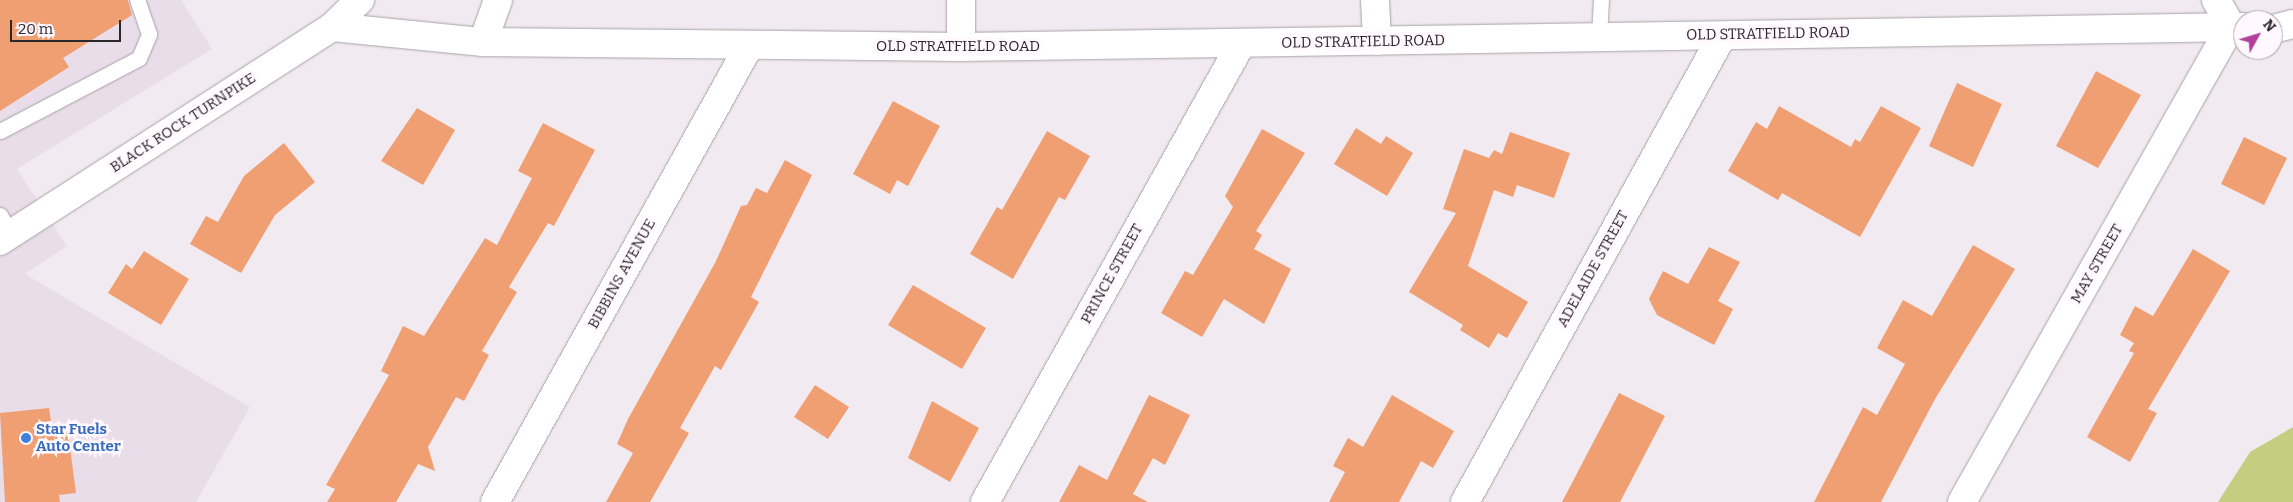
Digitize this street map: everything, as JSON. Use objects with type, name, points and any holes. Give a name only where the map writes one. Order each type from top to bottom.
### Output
[{"type":"street","name":"BLACK ROCK TURNPIKE","points":[[4,230],[332,27],[360,0]]},
{"type":"street","points":[[483,42],[498,0]]},
{"type":"street","points":[[960,0],[961,47]]},
{"type":"street","points":[[1375,0],[1377,42]]},
{"type":"street","points":[[2216,0],[2233,22]]},
{"type":"street","name":"OLD STRATFIELD ROAD","points":[[332,27],[483,42],[961,47],[1240,46],[1600,37],[2233,27]]},
{"type":"street","name":"MAY STREET","points":[[1962,502],[2233,34]]},
{"type":"street","name":"ADELAIDE STREET","points":[[1465,502],[1722,36]]},
{"type":"street","name":"BIBBINS AVENUE","points":[[495,502],[749,46]]},
{"type":"street","name":"PRINCE STREET","points":[[985,502],[1240,46]]},
{"type":"lane","points":[[0,131],[139,58],[149,34],[137,0]]},
{"type":"lane","points":[[1600,37],[1601,0]]},
{"type":"shaded area","points":[[0,0],[181,0],[212,49],[17,169],[67,246],[25,274],[250,407],[196,502],[0,502]]},
{"type":"green space","points":[[2293,427],[2293,502],[2218,502],[2250,452]]},
{"type":"building","points":[[0,0],[128,0],[132,15],[63,58],[69,67],[0,111]]},
{"type":"building","points":[[2096,71],[2141,95],[2098,168],[2056,146]]},
{"type":"building","points":[[1957,83],[2002,104],[1973,167],[1929,146]]},
{"type":"building","points":[[893,101],[940,126],[908,186],[897,180],[890,194],[853,174]]},
{"type":"building","points":[[1779,106],[1851,147],[1855,139],[1860,142],[1881,106],[1921,128],[1860,237],[1782,193],[1778,200],[1728,171],[1756,122],[1767,129]]},
{"type":"building","points":[[417,108],[455,130],[423,185],[381,161]]},
{"type":"building","points":[[543,123],[595,150],[554,226],[548,223],[509,287],[517,292],[482,351],[489,355],[464,401],[456,397],[428,447],[435,471],[418,464],[396,502],[327,502],[335,489],[326,485],[389,375],[381,371],[403,326],[424,336],[485,238],[497,245],[532,178],[518,171]]},
{"type":"building","points":[[1356,128],[1381,144],[1386,136],[1413,153],[1387,196],[1334,164]]},
{"type":"building","points":[[1262,129],[1305,153],[1256,231],[1262,235],[1254,249],[1291,269],[1264,324],[1224,299],[1202,337],[1161,313],[1185,271],[1193,275],[1233,207],[1225,196]]},
{"type":"building","points":[[1047,131],[1090,156],[1065,200],[1059,197],[1013,279],[970,254],[997,207],[1002,210]]},
{"type":"building","points":[[1510,132],[1570,153],[1554,198],[1517,185],[1513,197],[1494,190],[1468,266],[1528,302],[1507,338],[1498,333],[1489,348],[1460,330],[1463,325],[1409,292],[1456,213],[1443,209],[1464,149],[1489,158],[1494,150],[1502,154]]},
{"type":"building","points":[[2244,137],[2287,158],[2264,205],[2221,184]]},
{"type":"building","points":[[284,143],[315,182],[275,215],[241,273],[190,244],[206,216],[218,222],[244,176]]},
{"type":"building","points":[[785,160],[812,175],[751,297],[759,302],[721,370],[715,366],[680,428],[689,433],[650,502],[606,502],[633,453],[617,444],[628,419],[715,263],[741,206],[747,205],[756,188],[767,193]]},
{"type":"building","points":[[1973,245],[2015,269],[1935,399],[1881,502],[1814,502],[1863,407],[1877,415],[1905,364],[1877,348],[1903,300],[1932,316]]},
{"type":"building","points":[[1709,247],[1740,262],[1718,301],[1733,309],[1714,345],[1657,315],[1649,299],[1663,271],[1688,284]]},
{"type":"building","points":[[2193,249],[2230,271],[2148,409],[2157,413],[2130,462],[2087,437],[2134,353],[2129,351],[2134,343],[2120,335],[2135,306],[2153,316]]},
{"type":"building","points":[[144,251],[189,279],[161,325],[108,293],[126,264],[132,269]]},
{"type":"building","points":[[913,285],[986,328],[962,369],[888,325]]},
{"type":"building","points":[[815,385],[849,407],[828,439],[794,417]]},
{"type":"building","points":[[1619,393],[1665,416],[1620,502],[1562,502]]},
{"type":"building","points":[[1149,395],[1190,415],[1165,465],[1153,458],[1133,494],[1148,502],[1059,502],[1079,465],[1107,480]]},
{"type":"building","points":[[1392,395],[1454,431],[1433,468],[1421,461],[1399,502],[1329,502],[1345,472],[1333,466],[1348,438],[1363,447]]},
{"type":"building","points":[[932,401],[979,428],[950,482],[908,458]]},
{"type":"building","name":"Star Fuels Auto Center","points":[[49,408],[52,427],[67,425],[76,493],[59,495],[60,502],[5,502],[0,413]]},
{"type":"place","name":"Star Fuels Auto Center","points":[[26,438]]}]
